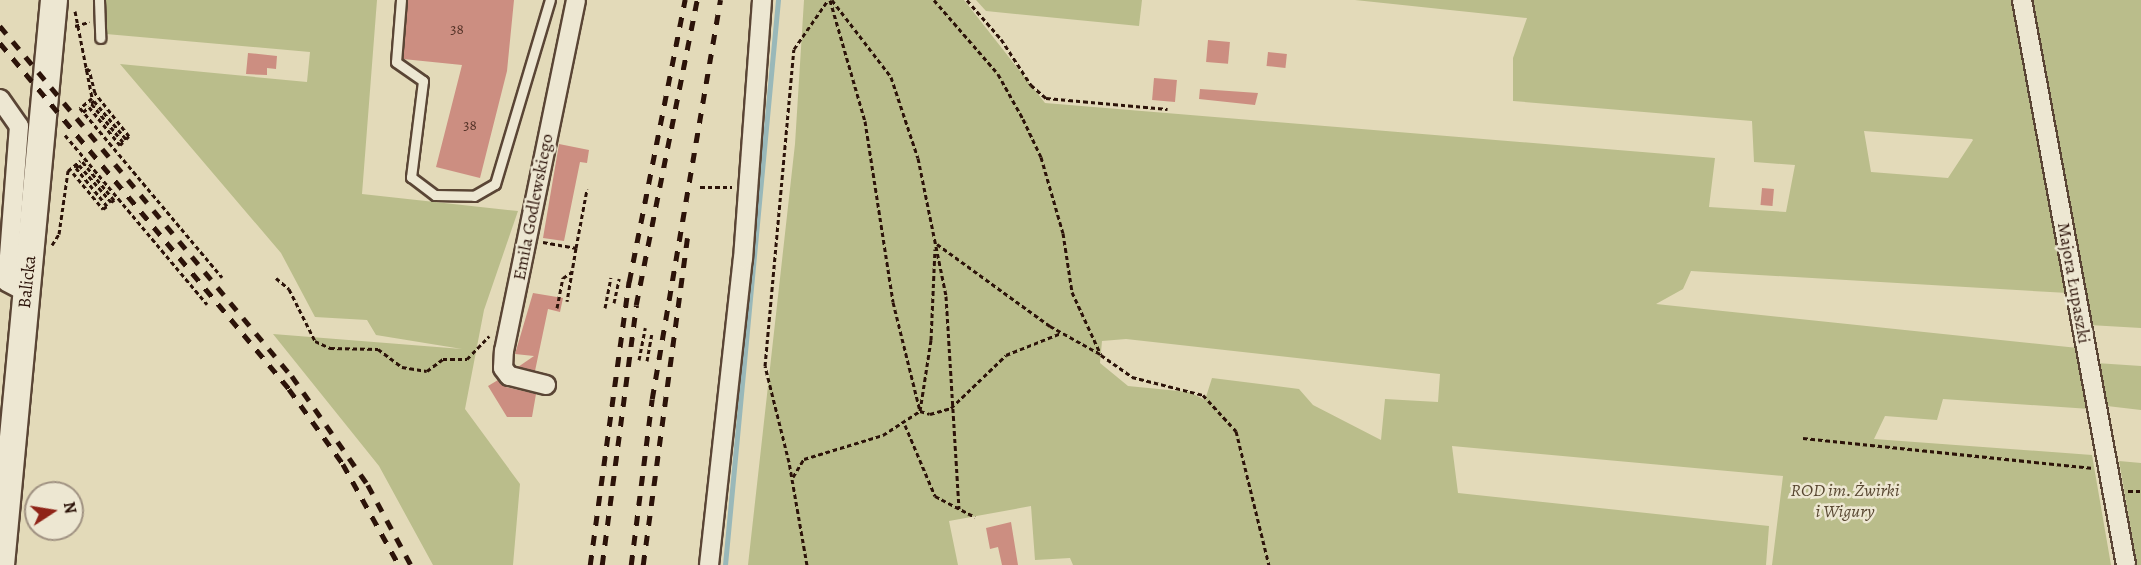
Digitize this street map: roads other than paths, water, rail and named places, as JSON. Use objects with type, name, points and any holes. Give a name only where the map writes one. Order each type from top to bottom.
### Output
[{"type":"street","name":"Balicka","points":[[2,565],[8,389],[26,292],[54,0]]},
{"type":"street","name":"Emila Godlewskiego","points":[[546,385],[509,376],[503,368],[504,351],[576,0]]},
{"type":"street","points":[[709,565],[744,248],[762,0]]},
{"type":"street","name":"Majora Łupaszki","points":[[2022,0],[2126,565]]},
{"type":"street","points":[[2,104],[19,126],[8,172],[7,282],[26,292]]},
{"type":"lane","points":[[99,0],[100,38]]},
{"type":"lane","points":[[401,0],[396,62],[423,81],[411,177],[435,195],[474,196],[495,184],[550,0]]},
{"type":"waterway","points":[[725,565],[778,0]]},
{"type":"railway","points":[[590,565],[629,282],[685,0]]},
{"type":"railway","points":[[602,565],[636,305],[697,0]]},
{"type":"railway","points":[[631,565],[652,399],[720,0]]},
{"type":"railway","points":[[0,26],[292,376],[368,485],[411,565]]},
{"type":"railway","points":[[0,43],[289,389],[343,464],[399,565]]},
{"type":"railway","points":[[643,565],[687,238]]},
{"type":"park label","name":"ROD im. Żwirki i Wigury","points":[[1845,501]]}]
